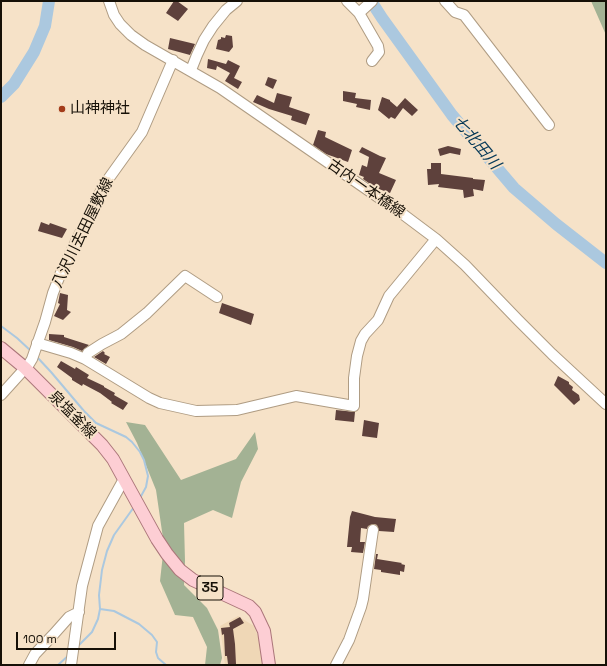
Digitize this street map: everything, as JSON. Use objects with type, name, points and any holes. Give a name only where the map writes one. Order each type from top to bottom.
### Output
[{"type":"main road","name":"泉塩釜線","points":[[1,348],[27,366],[102,445],[124,479],[157,540],[180,570],[193,580],[248,606],[255,612],[264,631],[268,664]]},
{"type":"street","name":"古内一本橋線","points":[[109,1],[114,15],[120,24],[131,35],[145,45],[220,88],[404,215],[436,239],[465,265],[552,354],[606,404]]},
{"type":"street","points":[[191,70],[204,40],[226,10],[237,1]]},
{"type":"street","points":[[347,1],[359,13],[378,46],[379,52],[372,61]]},
{"type":"street","points":[[359,13],[372,1]]},
{"type":"street","points":[[445,1],[454,12],[464,15],[549,125]]},
{"type":"street","name":"八沢川去田屋敷線","points":[[1,395],[32,359],[62,270],[104,185],[142,132],[173,60]]},
{"type":"street","points":[[37,345],[71,352],[149,398],[160,403],[196,411],[237,410],[296,396],[354,406],[354,378],[361,341],[365,334],[378,320],[390,296],[436,239]]},
{"type":"street","points":[[85,359],[88,353],[121,334],[147,313],[185,276],[217,297]]},
{"type":"street","points":[[71,665],[82,586],[98,526],[124,479]]},
{"type":"street","points":[[336,665],[349,640],[361,607],[373,530]]},
{"type":"street","points":[[29,665],[35,654],[48,639],[69,617],[79,612]]},
{"type":"shaded area","points":[[238,616],[254,626],[263,650],[265,662],[263,665],[225,665],[220,626]]},
{"type":"green space","points":[[591,1],[606,1],[606,35]]},
{"type":"green space","points":[[126,422],[145,425],[181,480],[236,459],[255,432],[258,449],[241,482],[232,518],[213,510],[184,523],[184,585],[207,608],[218,630],[222,658],[220,665],[205,665],[207,647],[193,617],[175,615],[160,581],[164,545],[156,490],[137,443]]},
{"type":"building","points":[[174,1],[177,1],[188,9],[178,21],[166,13]]},
{"type":"building","points":[[226,35],[232,36],[233,47],[229,52],[216,49],[218,40],[221,39],[221,37],[225,38]]},
{"type":"building","points":[[170,38],[195,44],[190,55],[168,49]]},
{"type":"building","points":[[208,59],[226,64],[228,60],[240,66],[234,78],[242,82],[238,89],[225,81],[230,73],[217,66],[216,70],[207,68]]},
{"type":"building","points":[[268,77],[277,80],[273,89],[265,85]]},
{"type":"building","points":[[343,91],[356,93],[355,98],[371,100],[370,110],[356,107],[357,104],[343,101]]},
{"type":"building","points":[[277,93],[292,97],[289,107],[310,114],[306,125],[291,120],[292,116],[253,102],[257,95],[274,103]]},
{"type":"building","points":[[382,97],[390,100],[397,107],[405,98],[418,110],[412,116],[403,108],[395,119],[391,117],[389,119],[378,110]]},
{"type":"building","points":[[318,130],[326,132],[325,137],[352,150],[348,162],[326,154],[313,145]]},
{"type":"building","points":[[448,146],[461,149],[460,155],[450,153],[440,156],[438,149]]},
{"type":"building","points":[[362,147],[386,158],[379,173],[396,180],[390,193],[376,188],[363,179],[364,177],[359,175],[362,165],[367,167],[369,157],[359,152]]},
{"type":"building","points":[[431,163],[441,163],[441,174],[485,180],[483,191],[473,189],[474,196],[464,198],[463,190],[438,187],[439,184],[428,185],[427,169],[431,169]]},
{"type":"building","points":[[41,222],[49,225],[50,223],[67,229],[62,238],[38,231]]},
{"type":"building","points":[[60,293],[68,295],[67,310],[71,312],[63,320],[54,316],[60,304],[58,303]]},
{"type":"building","points":[[222,303],[254,314],[251,325],[219,313]]},
{"type":"building","points":[[49,334],[64,335],[64,337],[89,345],[82,351],[49,340]]},
{"type":"building","points":[[103,351],[105,353],[104,354],[110,357],[106,364],[94,357]]},
{"type":"building","points":[[61,361],[75,369],[76,367],[89,375],[87,378],[104,386],[115,393],[114,395],[128,403],[123,410],[111,403],[112,402],[100,393],[83,384],[82,386],[72,380],[72,378],[57,367]]},
{"type":"building","points":[[558,376],[569,382],[569,384],[573,387],[572,390],[579,395],[580,400],[574,405],[554,385]]},
{"type":"building","points":[[336,410],[355,412],[354,422],[335,420]]},
{"type":"building","points":[[364,420],[379,423],[377,438],[362,436]]},
{"type":"building","points":[[352,511],[375,517],[396,519],[394,532],[379,531],[377,525],[374,524],[368,526],[367,529],[361,528],[360,542],[365,542],[363,553],[351,552],[352,547],[347,547]]},
{"type":"building","points":[[376,554],[378,554],[377,559],[402,563],[401,564],[405,565],[404,572],[400,571],[400,575],[381,572],[381,570],[374,569]]},
{"type":"building","points":[[240,617],[244,623],[233,629],[236,664],[228,664],[227,656],[225,656],[224,634],[222,635],[221,628],[230,627],[229,623]]},
{"type":"waterway","name":"七北田川","points":[[1,97],[14,84],[34,52],[45,26],[49,1]]},
{"type":"waterway","name":"七北田川","points":[[371,1],[452,115],[514,188],[556,224],[606,263]]},
{"type":"waterway","points":[[1,326],[31,351]]},
{"type":"waterway","points":[[37,357],[96,423],[126,437],[140,452],[144,460],[148,476],[146,487],[140,498]]},
{"type":"waterway","points":[[78,646],[92,632],[98,619],[102,570],[107,551],[114,535],[134,507]]},
{"type":"waterway","points":[[100,609],[114,611],[139,624],[152,635],[157,642],[156,652],[158,658],[166,665]]},
{"type":"waterway","points":[[58,665],[69,655]]},
{"type":"place","name":"山神神社","points":[[62,109]]}]
